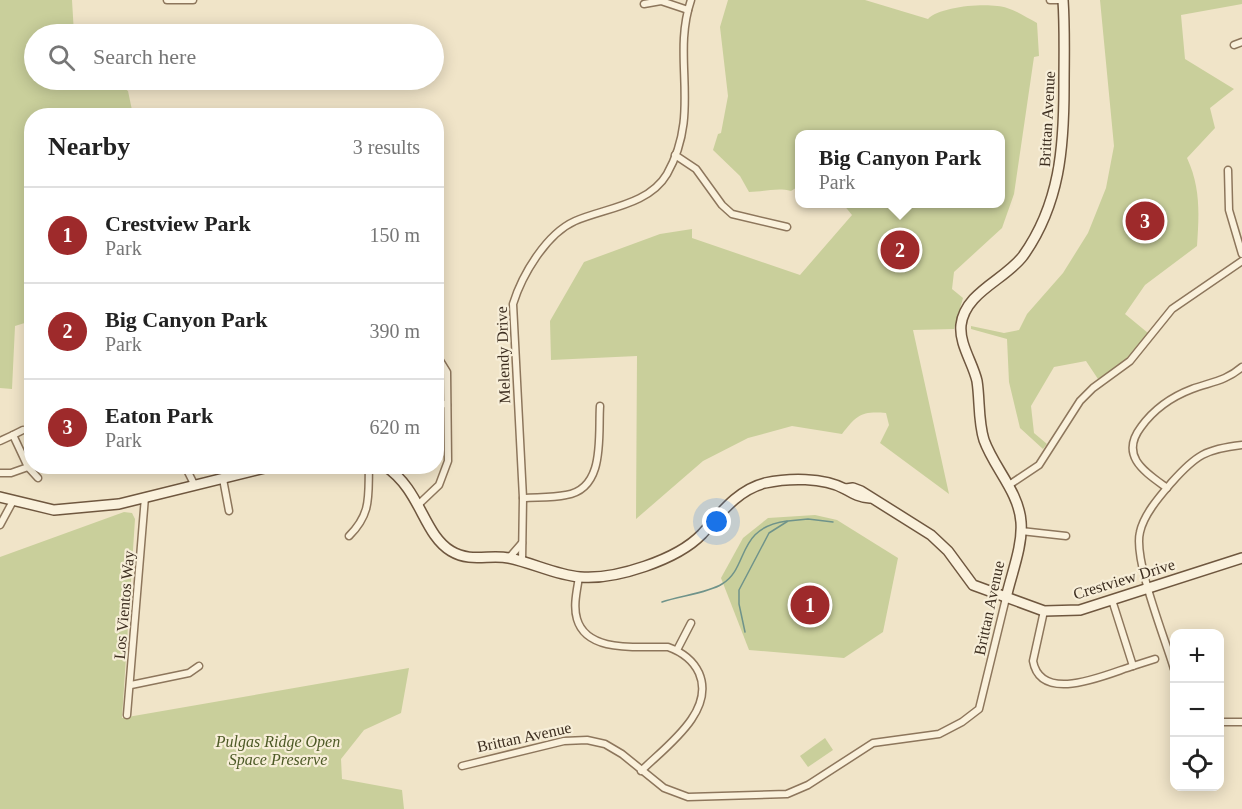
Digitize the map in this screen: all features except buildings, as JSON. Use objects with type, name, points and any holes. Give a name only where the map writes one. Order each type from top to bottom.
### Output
[{"type":"street","points":[[167,0],[193,0]]},
{"type":"street","name":"Melendy Drive","points":[[522,562],[523,498],[513,303],[519,286],[548,243],[560,231],[573,222],[637,200],[653,190],[666,176],[683,132],[686,109],[684,40],[691,0]]},
{"type":"street","points":[[1050,0],[1061,0]]},
{"type":"street","name":"Brittan Avenue","points":[[462,766],[564,741],[587,740],[605,744],[622,754],[664,788],[688,797],[788,794],[808,785],[873,744],[894,738],[939,734],[962,722],[979,709],[1021,531],[1019,512],[1009,486],[984,438],[977,382],[962,340],[961,324],[969,303],[1007,274],[1022,257],[1036,236],[1053,197],[1059,177],[1064,135],[1061,0]]},
{"type":"street","points":[[644,4],[661,1],[688,10]]},
{"type":"street","points":[[1234,45],[1242,42]]},
{"type":"street","points":[[675,155],[696,169],[722,205],[732,213],[787,227]]},
{"type":"street","points":[[1228,170],[1229,210],[1242,254]]},
{"type":"street","points":[[1009,486],[1039,465],[1080,401],[1130,361],[1172,309],[1242,261]]},
{"type":"street","points":[[419,504],[433,493],[445,474],[448,461],[447,372],[444,367]]},
{"type":"street","points":[[1167,488],[1135,461],[1131,450],[1136,434],[1149,416],[1167,401],[1194,388],[1217,383],[1232,376],[1242,367]]},
{"type":"street","points":[[523,498],[568,495],[586,485],[594,473],[597,460],[600,406]]},
{"type":"street","points":[[0,441],[23,430]]},
{"type":"street","points":[[13,435],[24,458]]},
{"type":"street","points":[[1170,656],[1139,548],[1140,532],[1145,518],[1189,463],[1203,452],[1242,445]]},
{"type":"street","points":[[0,473],[11,473],[24,468]]},
{"type":"street","points":[[34,474],[38,478]]},
{"type":"street","points":[[189,474],[195,486]]},
{"type":"street","points":[[0,496],[54,510],[119,504],[242,474]]},
{"type":"street","points":[[349,536],[358,527],[369,501],[369,474]]},
{"type":"street","name":"Crestview Drive","points":[[394,474],[410,488],[440,543],[450,551],[477,559],[509,558],[579,577],[609,576],[635,569],[682,550],[695,541],[736,497],[762,484],[789,479],[826,483],[846,489],[854,488],[931,535],[948,551],[973,585],[1044,611],[1080,610],[1242,558]]},
{"type":"street","points":[[223,479],[229,511]]},
{"type":"street","name":"Los Vientos Way","points":[[127,715],[145,497]]},
{"type":"street","points":[[0,525],[13,501]]},
{"type":"street","points":[[1021,531],[1066,536]]},
{"type":"street","points":[[509,558],[523,542]]},
{"type":"street","points":[[579,577],[577,620],[588,635],[605,644],[668,647],[677,650],[696,666],[701,678],[703,694],[699,707],[691,720],[641,771]]},
{"type":"street","points":[[1112,600],[1133,666]]},
{"type":"street","points":[[1044,611],[1033,660],[1036,673],[1055,684],[1071,684],[1155,659]]},
{"type":"street","points":[[677,650],[691,623]]},
{"type":"street","points":[[131,685],[189,673],[199,666]]},
{"type":"street","points":[[1224,722],[1242,722]]},
{"type":"green space","points":[[0,0],[72,0],[73,24],[24,24],[24,90],[127,90],[132,108],[24,108],[24,323],[15,326],[12,389],[0,388]]},
{"type":"green space","points":[[728,0],[865,0],[928,19],[954,8],[989,5],[1011,9],[1037,23],[1039,56],[1034,57],[1014,194],[1002,228],[954,272],[952,289],[963,298],[954,329],[913,330],[949,494],[880,443],[889,425],[886,413],[871,413],[856,418],[842,434],[792,426],[748,438],[703,461],[636,519],[637,356],[551,360],[550,321],[584,262],[660,234],[692,229],[692,238],[800,275],[852,215],[846,208],[1005,208],[1005,130],[795,130],[795,188],[791,191],[749,192],[740,176],[713,150],[718,134],[721,133],[728,96],[720,27]]},
{"type":"green space","points":[[1100,0],[1242,0],[1242,4],[1181,15],[1185,59],[1234,89],[1210,108],[1215,128],[1187,158],[1197,191],[1197,246],[1145,285],[1125,314],[1148,333],[1125,361],[1098,379],[1086,361],[1054,367],[1031,406],[1034,433],[1047,444],[1043,449],[1020,428],[1009,382],[1007,339],[971,329],[971,326],[1004,333],[1019,330],[1027,314],[1063,273],[1088,233],[1106,188],[1114,146]]},
{"type":"green space","name":"Pulgas Ridge Open Space Preserve","points":[[124,512],[132,513],[135,519],[122,718],[409,668],[401,713],[364,730],[341,759],[342,779],[402,790],[404,809],[0,809],[0,557]]},
{"type":"green space","points":[[815,515],[837,520],[898,558],[883,632],[844,658],[749,650],[721,578],[743,538],[768,518]]},
{"type":"green space","points":[[825,738],[833,750],[808,767],[800,756]]},
{"type":"waterway","points":[[745,632],[739,604],[739,590],[769,533],[788,521],[808,519],[833,522]]},
{"type":"waterway","points":[[662,602],[709,590],[722,584],[731,577],[745,549],[759,531],[770,525],[787,521]]},
{"type":"place","name":"Eaton Park","points":[[1145,221]]},
{"type":"place","name":"Big Canyon Park","points":[[900,250]]},
{"type":"place","name":"Crestview Park","points":[[810,605]]}]
